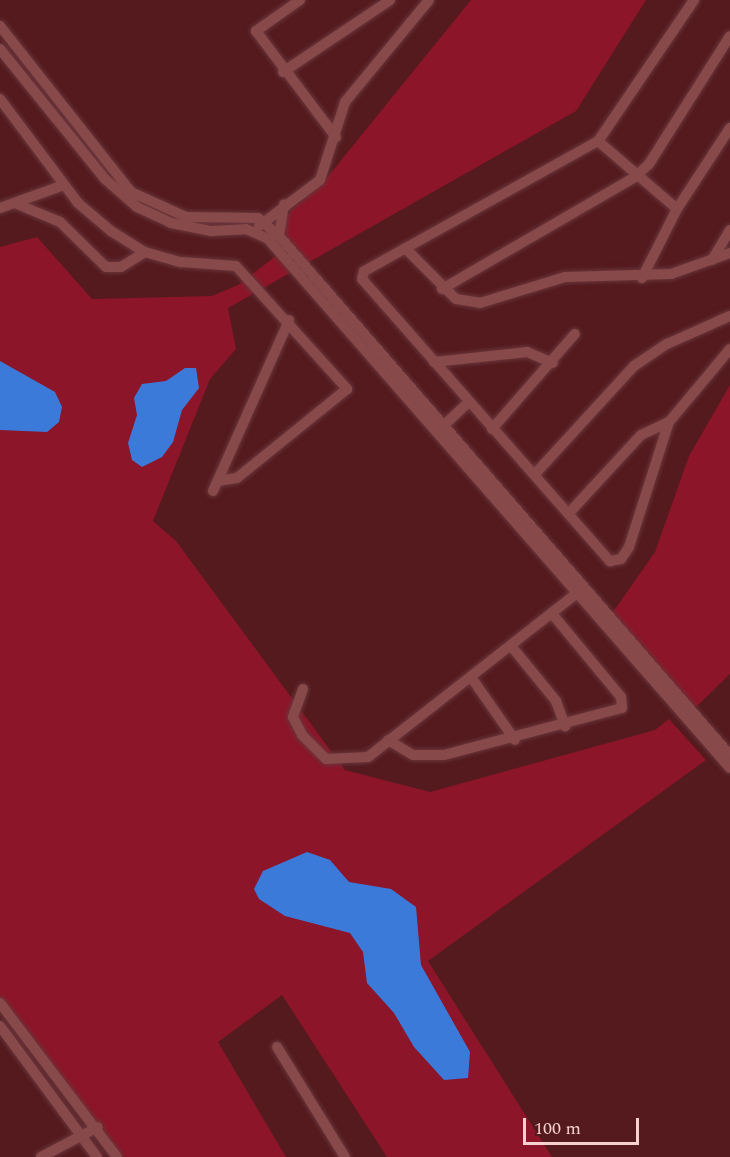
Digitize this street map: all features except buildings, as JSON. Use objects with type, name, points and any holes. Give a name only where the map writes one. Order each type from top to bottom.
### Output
[{"type":"street","points":[[300,0],[256,31],[283,72],[336,137]]},
{"type":"street","points":[[283,72],[390,0]]},
{"type":"street","points":[[255,231],[284,204],[320,180],[354,87],[429,0]]},
{"type":"street","points":[[694,0],[598,141],[364,271],[362,279],[468,403],[535,474],[610,561],[621,559],[669,423],[730,349]]},
{"type":"street","points":[[0,26],[131,192],[186,217],[264,221],[279,236],[582,590],[730,768]]},
{"type":"street","points":[[442,289],[635,177],[649,165],[730,36]]},
{"type":"street","points":[[0,49],[105,179],[137,207],[192,228],[255,231],[442,427]]},
{"type":"street","points":[[0,99],[64,185],[111,231],[145,252],[181,262],[236,266],[289,320],[347,390],[237,478],[215,486],[289,320]]},
{"type":"street","points":[[642,278],[677,209],[730,128]]},
{"type":"street","points":[[598,141],[635,177],[677,209]]},
{"type":"street","points":[[0,208],[17,204],[64,185]]},
{"type":"street","points":[[17,204],[60,222],[106,267],[121,267],[145,252]]},
{"type":"street","points":[[279,236],[284,204]]},
{"type":"street","points":[[712,260],[730,230]]},
{"type":"street","points":[[405,248],[442,289],[456,299],[480,303],[565,277],[594,273],[642,278],[712,260],[730,253]]},
{"type":"street","points":[[535,474],[634,366],[691,331],[730,316]]},
{"type":"street","points":[[492,429],[553,363],[575,334]]},
{"type":"street","points":[[434,362],[527,352],[553,363]]},
{"type":"street","points":[[442,427],[468,403]]},
{"type":"street","points":[[569,513],[641,435],[669,423]]},
{"type":"street","points":[[303,689],[294,723],[326,759],[368,757],[388,740],[473,680],[554,616],[582,590]]},
{"type":"street","points":[[582,590],[730,755]]},
{"type":"street","points":[[388,740],[398,749],[428,757],[515,740],[622,708],[623,702],[554,616]]},
{"type":"street","points":[[512,647],[556,701],[565,726]]},
{"type":"street","points":[[473,680],[515,740]]},
{"type":"street","points":[[0,1004],[98,1127],[117,1157]]},
{"type":"street","points":[[0,1026],[83,1134],[97,1157]]},
{"type":"street","points":[[277,1047],[345,1157]]},
{"type":"street","points":[[41,1157],[57,1152],[83,1134],[98,1127]]},
{"type":"shaded area","points":[[471,0],[646,0],[576,111],[228,308],[236,349],[210,379],[153,521],[176,541],[345,770],[430,792],[655,730],[669,719],[706,760],[428,961],[552,1157],[387,1157],[282,995],[218,1042],[286,1157],[119,1157],[0,997],[0,247],[37,237],[92,299],[212,296],[238,285],[290,245],[282,224],[291,210],[321,185]]},
{"type":"shaded area","points":[[730,385],[730,674],[695,708],[613,612],[655,552],[689,456]]},
{"type":"water","points":[[0,361],[55,392],[62,407],[59,422],[47,432],[0,430]]},
{"type":"water","points":[[185,368],[196,368],[199,388],[182,410],[173,442],[162,457],[142,467],[132,460],[128,443],[137,415],[134,398],[142,384],[166,381]]},
{"type":"water","points":[[307,852],[330,860],[349,882],[391,889],[416,907],[421,965],[470,1052],[468,1078],[444,1080],[414,1047],[394,1013],[367,983],[363,952],[350,933],[285,916],[259,899],[254,889],[263,871]]}]
